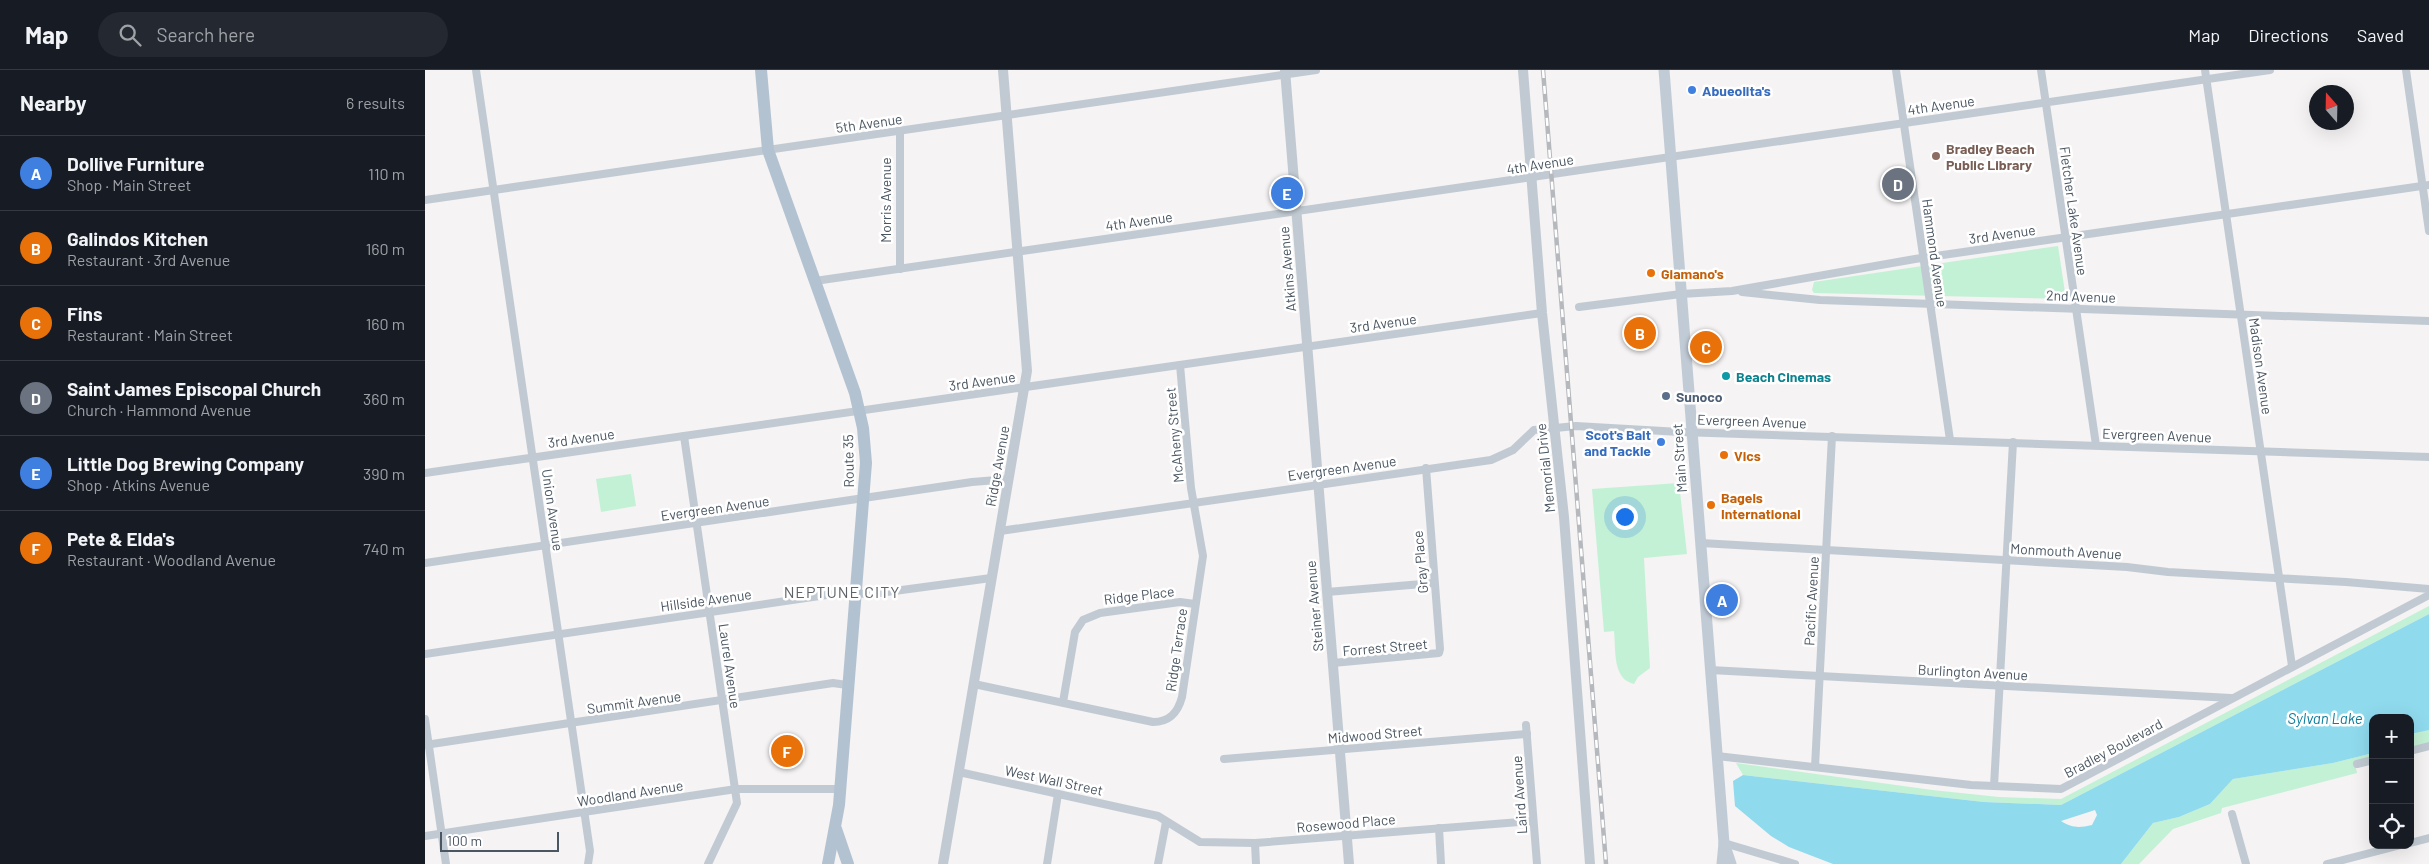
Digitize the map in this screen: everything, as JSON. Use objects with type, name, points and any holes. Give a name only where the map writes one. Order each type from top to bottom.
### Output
[{"type":"main road","name":"Route 35","points":[[761,70],[768,150],[855,393],[866,462],[836,829],[847,864]]},
{"type":"main road","name":"Main Street","points":[[1664,70],[1724,843],[1722,864]]},
{"type":"main road","points":[[828,864],[836,829]]},
{"type":"main road","name":"Main Street","points":[[1724,843],[1731,864]]},
{"type":"street","name":"Union Avenue","points":[[476,70],[590,851],[588,864]]},
{"type":"street","name":"Ridge Avenue","points":[[943,864],[1027,372],[1003,70]]},
{"type":"street","name":"5th Avenue","points":[[425,200],[900,131],[1285,72],[1316,70]]},
{"type":"street","name":"Memorial Drive","points":[[1523,70],[1542,313],[1564,517],[1590,864]]},
{"type":"street","name":"Hammond Avenue","points":[[1895,70],[1949,440]]},
{"type":"street","name":"Fletcher Lake Avenue","points":[[2041,70],[2096,446]]},
{"type":"street","name":"Madison Avenue","points":[[2205,70],[2292,666]]},
{"type":"street","name":"4th Avenue","points":[[815,281],[2270,70]]},
{"type":"street","points":[[2406,70],[2426,186],[2429,231]]},
{"type":"street","name":"Atkins Avenue","points":[[1285,72],[1307,346]]},
{"type":"street","name":"Morris Avenue","points":[[900,131],[900,269]]},
{"type":"street","name":"3rd Avenue","points":[[1579,307],[1681,294],[1732,291],[1923,258],[2426,186]]},
{"type":"street","name":"2nd Avenue","points":[[1732,291],[1820,300],[2429,321]]},
{"type":"street","name":"3rd Avenue","points":[[425,473],[1542,313]]},
{"type":"street","name":"Steiner Avenue","points":[[1307,346],[1349,864]]},
{"type":"street","name":"McAheny Street","points":[[1181,365],[1191,488],[1194,503]]},
{"type":"street","name":"Evergreen Avenue","points":[[1000,531],[1501,457],[1513,450],[1534,430],[1554,427],[1576,426],[1692,432],[2429,457]]},
{"type":"street","name":"Laurel Avenue","points":[[684,436],[737,802],[708,864]]},
{"type":"street","name":"Pacific Avenue","points":[[1815,767],[1832,436]]},
{"type":"street","points":[[1994,786],[2013,442]]},
{"type":"street","name":"Gray Place","points":[[1426,468],[1434,583],[1441,649],[1439,654]]},
{"type":"street","name":"Evergreen Avenue","points":[[425,563],[1009,479]]},
{"type":"street","name":"Ridge Terrace","points":[[974,684],[1153,722],[1172,717],[1182,697],[1203,556],[1194,503]]},
{"type":"street","name":"Monmouth Avenue","points":[[1701,544],[2006,560],[2429,589]]},
{"type":"street","name":"Hillside Avenue","points":[[425,654],[840,593],[872,594],[991,578]]},
{"type":"street","points":[[1327,592],[1434,583]]},
{"type":"street","name":"Bradley Boulevard","points":[[1717,756],[1994,786],[2061,789],[2429,595]]},
{"type":"street","name":"Ridge Place","points":[[1063,702],[1075,632],[1083,620],[1100,613],[1180,602],[1195,604]]},
{"type":"street","name":"Forrest Street","points":[[1333,663],[1439,654]]},
{"type":"street","name":"Burlington Avenue","points":[[1710,670],[2233,698]]},
{"type":"street","name":"Summit Avenue","points":[[427,745],[833,684],[847,684]]},
{"type":"street","points":[[425,719],[427,745],[446,864]]},
{"type":"street","name":"Laird Avenue","points":[[1526,724],[1537,864]]},
{"type":"street","name":"Midwood Street","points":[[1224,759],[1527,734]]},
{"type":"street","points":[[2414,749],[2429,746]]},
{"type":"street","points":[[2357,764],[2369,761]]},
{"type":"street","name":"West Wall Street","points":[[959,772],[1158,816],[1166,822]]},
{"type":"street","name":"Woodland Avenue","points":[[425,836],[736,789],[840,789]]},
{"type":"street","points":[[1047,864],[1058,794]]},
{"type":"street","points":[[2232,814],[2246,864]]},
{"type":"street","name":"Rosewood Place","points":[[1166,822],[1200,842],[1255,843],[1533,821]]},
{"type":"street","points":[[1158,864],[1166,822]]},
{"type":"street","points":[[1439,828],[1441,864]]},
{"type":"street","points":[[2414,842],[2429,838]]},
{"type":"street","points":[[1255,843],[1256,864]]},
{"type":"street","points":[[1724,843],[1795,864]]},
{"type":"street","points":[[2327,864],[2385,849]]},
{"type":"green space","points":[[2058,246],[2066,299],[1814,293],[1812,290],[1814,282]]},
{"type":"green space","points":[[631,474],[636,506],[601,512],[596,479]]},
{"type":"green space","points":[[1679,483],[1687,554],[1644,558],[1650,668],[1638,677],[1634,684],[1627,681],[1619,670],[1615,655],[1614,631],[1604,632],[1592,489]]},
{"type":"green space","points":[[2429,606],[2429,614],[2061,805],[1984,802],[1743,775],[1736,763],[1932,790],[1999,797],[2061,799]]},
{"type":"green space","points":[[2429,730],[2429,743],[2414,747],[2414,732]]},
{"type":"green space","points":[[2369,754],[2369,759],[2355,763],[2357,773],[2222,808],[2221,813],[2173,829],[2139,864],[2121,864],[2153,823],[2179,817],[2210,804],[2233,779],[2333,763]]},
{"type":"water","name":"Sylvan Lake","points":[[2429,614],[2429,730],[2414,733],[2414,714],[2369,714],[2369,754],[2333,763],[2233,779],[2210,804],[2179,817],[2153,823],[2121,864],[1833,864],[1789,847],[1771,836],[1735,806],[1733,781],[1743,775],[1984,802],[2061,805]],"holes":[[[2095,810],[2097,815],[2092,825],[2079,827],[2061,821]]]},
{"type":"railway","points":[[1543,70],[1606,864]]},
{"type":"place","name":"Abueolita's","points":[[1692,90]]},
{"type":"place","name":"Bradley Beach Public Library","points":[[1936,156]]},
{"type":"place","name":"Saint James Episcopal Church","points":[[1898,184]]},
{"type":"place","name":"Little Dog Brewing Company","points":[[1287,193]]},
{"type":"place","name":"Giamano's","points":[[1651,273]]},
{"type":"place","name":"Galindos Kitchen","points":[[1640,333]]},
{"type":"place","name":"Fins","points":[[1706,347]]},
{"type":"place","name":"Beach Cinemas","points":[[1726,376]]},
{"type":"place","name":"Sunoco","points":[[1666,396]]},
{"type":"place","name":"Scot's Bait and Tackle","points":[[1661,442]]},
{"type":"place","name":"Vics","points":[[1724,455]]},
{"type":"place","name":"Bagels International","points":[[1711,505]]},
{"type":"place","name":"Dollive Furniture","points":[[1722,600]]},
{"type":"place","name":"Pete & Elda's","points":[[787,751]]},
{"type":"district","name":"NEPTUNE CITY","points":[[842,591]]}]
